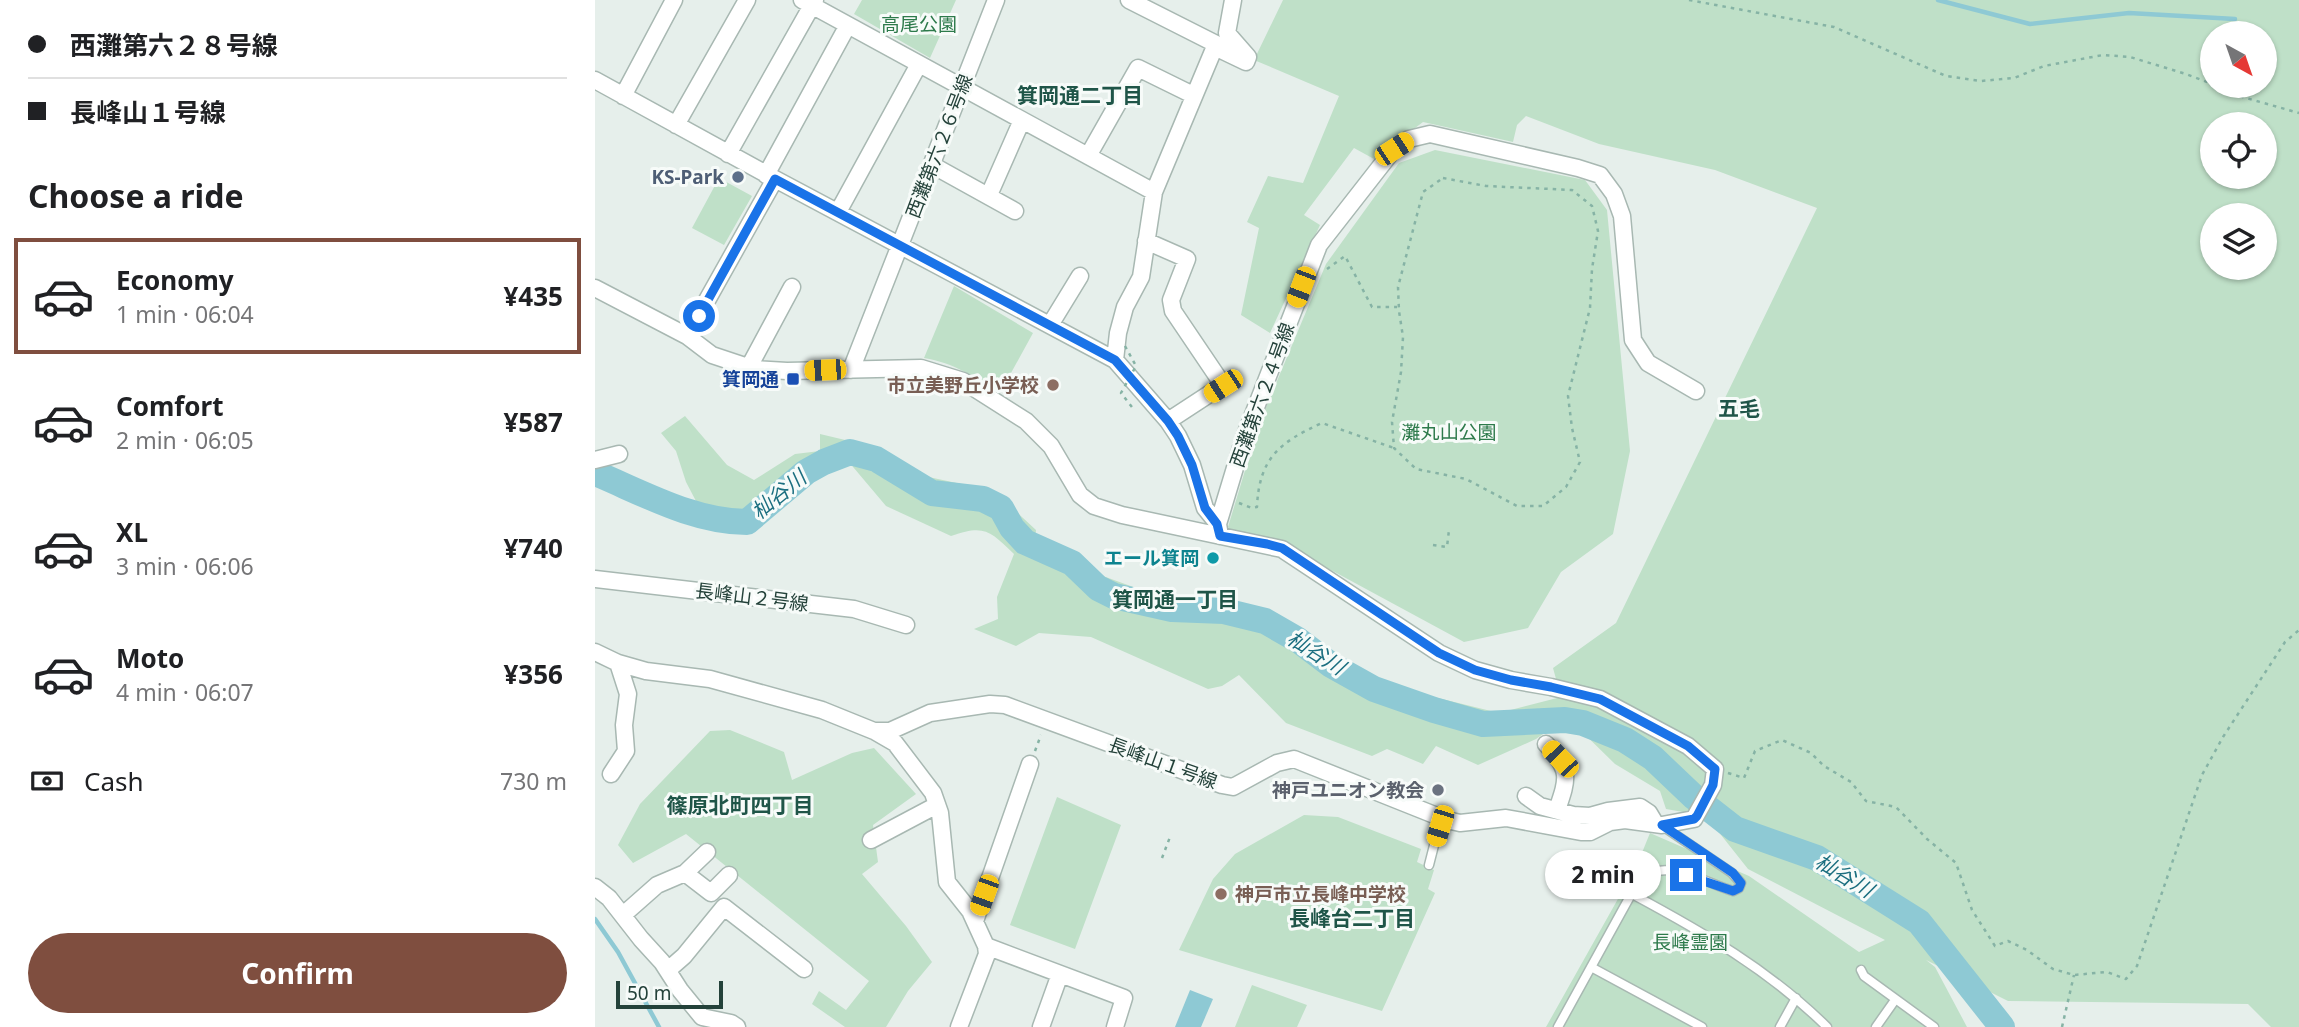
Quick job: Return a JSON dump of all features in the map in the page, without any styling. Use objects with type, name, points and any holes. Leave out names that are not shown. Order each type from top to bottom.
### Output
[{"type":"street","points":[[623,96],[674,0]]},
{"type":"street","points":[[676,125],[747,0]]},
{"type":"street","name":"西灘第六２６号線","points":[[851,370],[996,0]]},
{"type":"street","points":[[1129,0],[1246,62],[1248,57],[1227,33],[1233,0]]},
{"type":"street","points":[[728,154],[809,2],[1154,192]]},
{"type":"street","points":[[687,337],[848,25]]},
{"type":"street","points":[[1115,360],[1125,307],[1141,277],[1154,192],[1216,44]]},
{"type":"street","points":[[838,212],[919,64]]},
{"type":"street","points":[[1088,156],[1139,68],[1193,95]]},
{"type":"street","points":[[595,80],[1115,360],[1168,421],[1192,465],[1205,508],[1219,530]]},
{"type":"street","points":[[989,195],[1023,120]]},
{"type":"street","name":"西灘第六２４号線","points":[[1219,530],[1244,438],[1319,245],[1394,149],[1409,139],[1430,134],[1600,175],[1614,194],[1622,216],[1633,340],[1648,363],[1696,391]]},
{"type":"street","points":[[932,165],[1015,211]]},
{"type":"street","points":[[1146,240],[1187,259],[1171,300],[1173,311],[1223,386],[1168,421]]},
{"type":"street","points":[[1050,325],[1080,276]]},
{"type":"street","points":[[749,367],[792,287]]},
{"type":"street","points":[[595,288],[687,337],[712,355],[749,367],[787,371],[921,368],[963,381],[1026,421],[1051,446],[1080,495],[1094,506],[1122,515],[1219,530],[1282,548],[1439,653],[1475,670],[1600,699],[1688,746],[1714,777]]},
{"type":"street","points":[[595,460],[619,454]]},
{"type":"street","name":"長峰山２号線","points":[[595,579],[854,609],[906,625]]},
{"type":"street","points":[[603,657],[646,671],[710,679],[822,710],[874,731],[895,743],[933,793],[940,813],[947,882],[970,911],[986,946],[986,954],[959,1027]]},
{"type":"street","points":[[603,657],[628,694],[624,725],[627,751],[611,774]]},
{"type":"street","name":"長峰山１号線","points":[[874,731],[890,731],[930,713],[991,704],[1005,705],[1221,785],[1233,787],[1277,763],[1294,759],[1459,823],[1506,818],[1581,832],[1590,832],[1611,822],[1626,820],[1658,824],[1694,819],[1714,777]]},
{"type":"street","points":[[1546,744],[1560,759],[1567,775],[1557,810]]},
{"type":"street","points":[[975,921],[1030,764]]},
{"type":"street","points":[[1527,796],[1540,806],[1573,815],[1590,816],[1640,807],[1658,824]]},
{"type":"street","points":[[871,840],[937,805]]},
{"type":"street","points":[[623,915],[657,885],[685,873],[707,852]]},
{"type":"street","points":[[685,873],[711,893],[729,875]]},
{"type":"street","points":[[595,887],[609,898],[623,915],[702,1017],[731,1023],[737,1027]]},
{"type":"street","points":[[668,970],[684,956],[724,907],[804,969]]},
{"type":"street","points":[[986,946],[1124,999],[1115,1027]]},
{"type":"street","points":[[1041,1027],[1060,974]]},
{"type":"lane","points":[[1429,865],[1441,818]]},
{"type":"lane","points":[[1558,1027],[1640,880],[1647,873],[1657,870],[1672,871],[1733,891],[1739,888],[1741,883],[1733,873],[1658,824]]},
{"type":"lane","points":[[1632,894],[1730,950],[1796,998],[1826,1027]]},
{"type":"lane","points":[[1591,967],[1702,1027]]},
{"type":"lane","points":[[1861,970],[1864,976],[1934,1027]]},
{"type":"lane","points":[[1780,1027],[1796,998]]},
{"type":"lane","points":[[1876,1027],[1895,1000]]},
{"type":"path","points":[[1689,0],[1834,27],[1946,76],[1982,81],[2014,78],[2044,66],[2103,55],[2130,57],[2200,79]]},
{"type":"path","points":[[2246,98],[2299,113]]},
{"type":"path","points":[[1240,504],[1257,507],[1258,485],[1275,451],[1297,435],[1322,423],[1394,448],[1416,469],[1466,479],[1517,506],[1543,506],[1566,487],[1580,462],[1568,396],[1590,308],[1598,231],[1592,206],[1572,190],[1486,186],[1443,178],[1423,192],[1398,287],[1403,337],[1401,372],[1392,422],[1394,448]]},
{"type":"path","points":[[1323,271],[1345,256],[1372,307],[1399,307]]},
{"type":"path","points":[[1125,346],[1136,366],[1121,393],[1135,411]]},
{"type":"path","points":[[1433,545],[1447,547],[1449,530]]},
{"type":"path","points":[[1714,777],[1744,778],[1755,751],[1782,740],[1811,753],[1824,766],[1851,782],[1866,801],[1896,807],[1927,839],[1956,863],[1972,910],[1995,946],[2008,941],[2027,950],[2053,969],[2074,975],[2107,972],[2126,979],[2137,966],[2202,775],[2223,737],[2285,642],[2299,630]]},
{"type":"path","points":[[1030,764],[1047,720]]},
{"type":"path","points":[[1264,771],[1277,792],[1301,781],[1305,786],[1306,796]]},
{"type":"path","points":[[1162,859],[1170,837]]},
{"type":"path","points":[[2062,1027],[2074,975]]},
{"type":"green space","name":"高尾公園","points":[[862,0],[956,0],[930,58],[854,14]]},
{"type":"green space","name":"長峰霊園","points":[[1283,0],[2299,0],[2299,1027],[2271,1027],[2248,1004],[2008,1001],[1926,960],[1935,967],[1967,1027],[1546,1027],[1637,865],[1650,833],[1749,876],[1859,952],[1885,940],[1748,869],[1706,816],[1666,809],[1660,791],[1615,764],[1567,717],[1536,739],[1478,765],[1436,746],[1423,764],[1387,749],[1372,756],[1286,723],[1239,675],[1222,686],[1208,689],[1091,637],[1039,633],[1016,646],[974,629],[998,619],[997,597],[1014,554],[986,532],[962,532],[951,536],[886,506],[848,461],[831,451],[805,464],[793,493],[764,518],[736,521],[697,503],[686,482],[676,451],[661,433],[685,416],[727,465],[754,480],[795,454],[820,451],[820,434],[883,449],[924,476],[994,491],[1036,530],[1034,553],[1055,564],[1059,560],[1158,596],[1231,603],[1258,610],[1367,679],[1499,713],[1561,697],[1553,668],[1616,623],[1817,208],[1715,170],[1599,144],[1526,116],[1517,125],[1513,142],[1423,122],[1374,159],[1354,148],[1304,215],[1320,225],[1270,333],[1241,315],[1259,228],[1247,222],[1268,176],[1303,183],[1339,96],[1254,60]]},
{"type":"green space","name":"灘丸山公園","points":[[1435,150],[1585,180],[1607,210],[1630,451],[1613,534],[1561,572],[1528,628],[1464,642],[1294,550],[1232,532],[1228,527],[1259,424],[1326,264],[1399,163]]},
{"type":"green space","points":[[719,178],[752,196],[724,245],[692,228]]},
{"type":"green space","points":[[954,286],[1033,333],[1000,393],[955,367],[924,358]]},
{"type":"green space","points":[[730,730],[784,752],[792,780],[852,753],[874,748],[916,794],[873,825],[878,862],[862,874],[932,962],[908,991],[886,1027],[845,1027],[812,1004],[819,991],[846,1010],[869,981],[686,834],[633,863],[618,845],[640,804],[710,731]]},
{"type":"green space","points":[[1057,797],[1121,825],[1075,949],[1010,925]]},
{"type":"green space","points":[[1304,815],[1338,817],[1421,849],[1417,862],[1434,870],[1428,889],[1435,893],[1382,1011],[1179,950],[1213,879],[1235,854]]},
{"type":"green space","points":[[1252,985],[1307,1005],[1297,1027],[1235,1027]]},
{"type":"water","points":[[1190,990],[1213,999],[1201,1027],[1175,1027]]},
{"type":"waterway","points":[[1938,0],[2030,24],[2129,13],[2235,19]]},
{"type":"waterway","name":"杣谷川","points":[[595,473],[688,512],[727,521],[747,522],[806,472],[850,452],[876,459],[932,493],[983,499],[1001,508],[1012,528],[1025,542],[1072,563],[1098,588],[1114,596],[1172,609],[1224,611],[1265,621],[1298,640],[1331,665],[1374,689],[1483,724],[1565,720],[1583,723],[1625,740],[1653,758],[1694,797],[1735,829],[1817,858],[1919,922],[2002,1027]]},
{"type":"waterway","points":[[595,919],[618,952],[659,1027]]},
{"type":"place","name":"KS-Park","points":[[738,177]]},
{"type":"place","name":"箕岡通","points":[[793,379]]},
{"type":"place","name":"市立美野丘小学校","points":[[1053,385]]},
{"type":"place","name":"エール箕岡","points":[[1213,558]]},
{"type":"place","name":"神戸ユニオン教会","points":[[1438,790]]},
{"type":"place","name":"神戸市立長峰中学校","points":[[1221,894]]},
{"type":"district","name":"箕岡通二丁目","points":[[1080,96]]},
{"type":"district","name":"五毛","points":[[1739,409]]},
{"type":"district","name":"箕岡通一丁目","points":[[1175,600]]},
{"type":"district","name":"篠原北町四丁目","points":[[740,806]]},
{"type":"district","name":"長峰台二丁目","points":[[1352,919]]},
{"type":"route","points":[[699,316],[775,179],[1115,360],[1178,436],[1192,465],[1205,508],[1217,524],[1220,536],[1282,548],[1439,653],[1475,670],[1600,699],[1688,746],[1715,769],[1713,785],[1697,816],[1694,819],[1662,825],[1733,873],[1741,883],[1739,888],[1733,891],[1686,875]]}]
